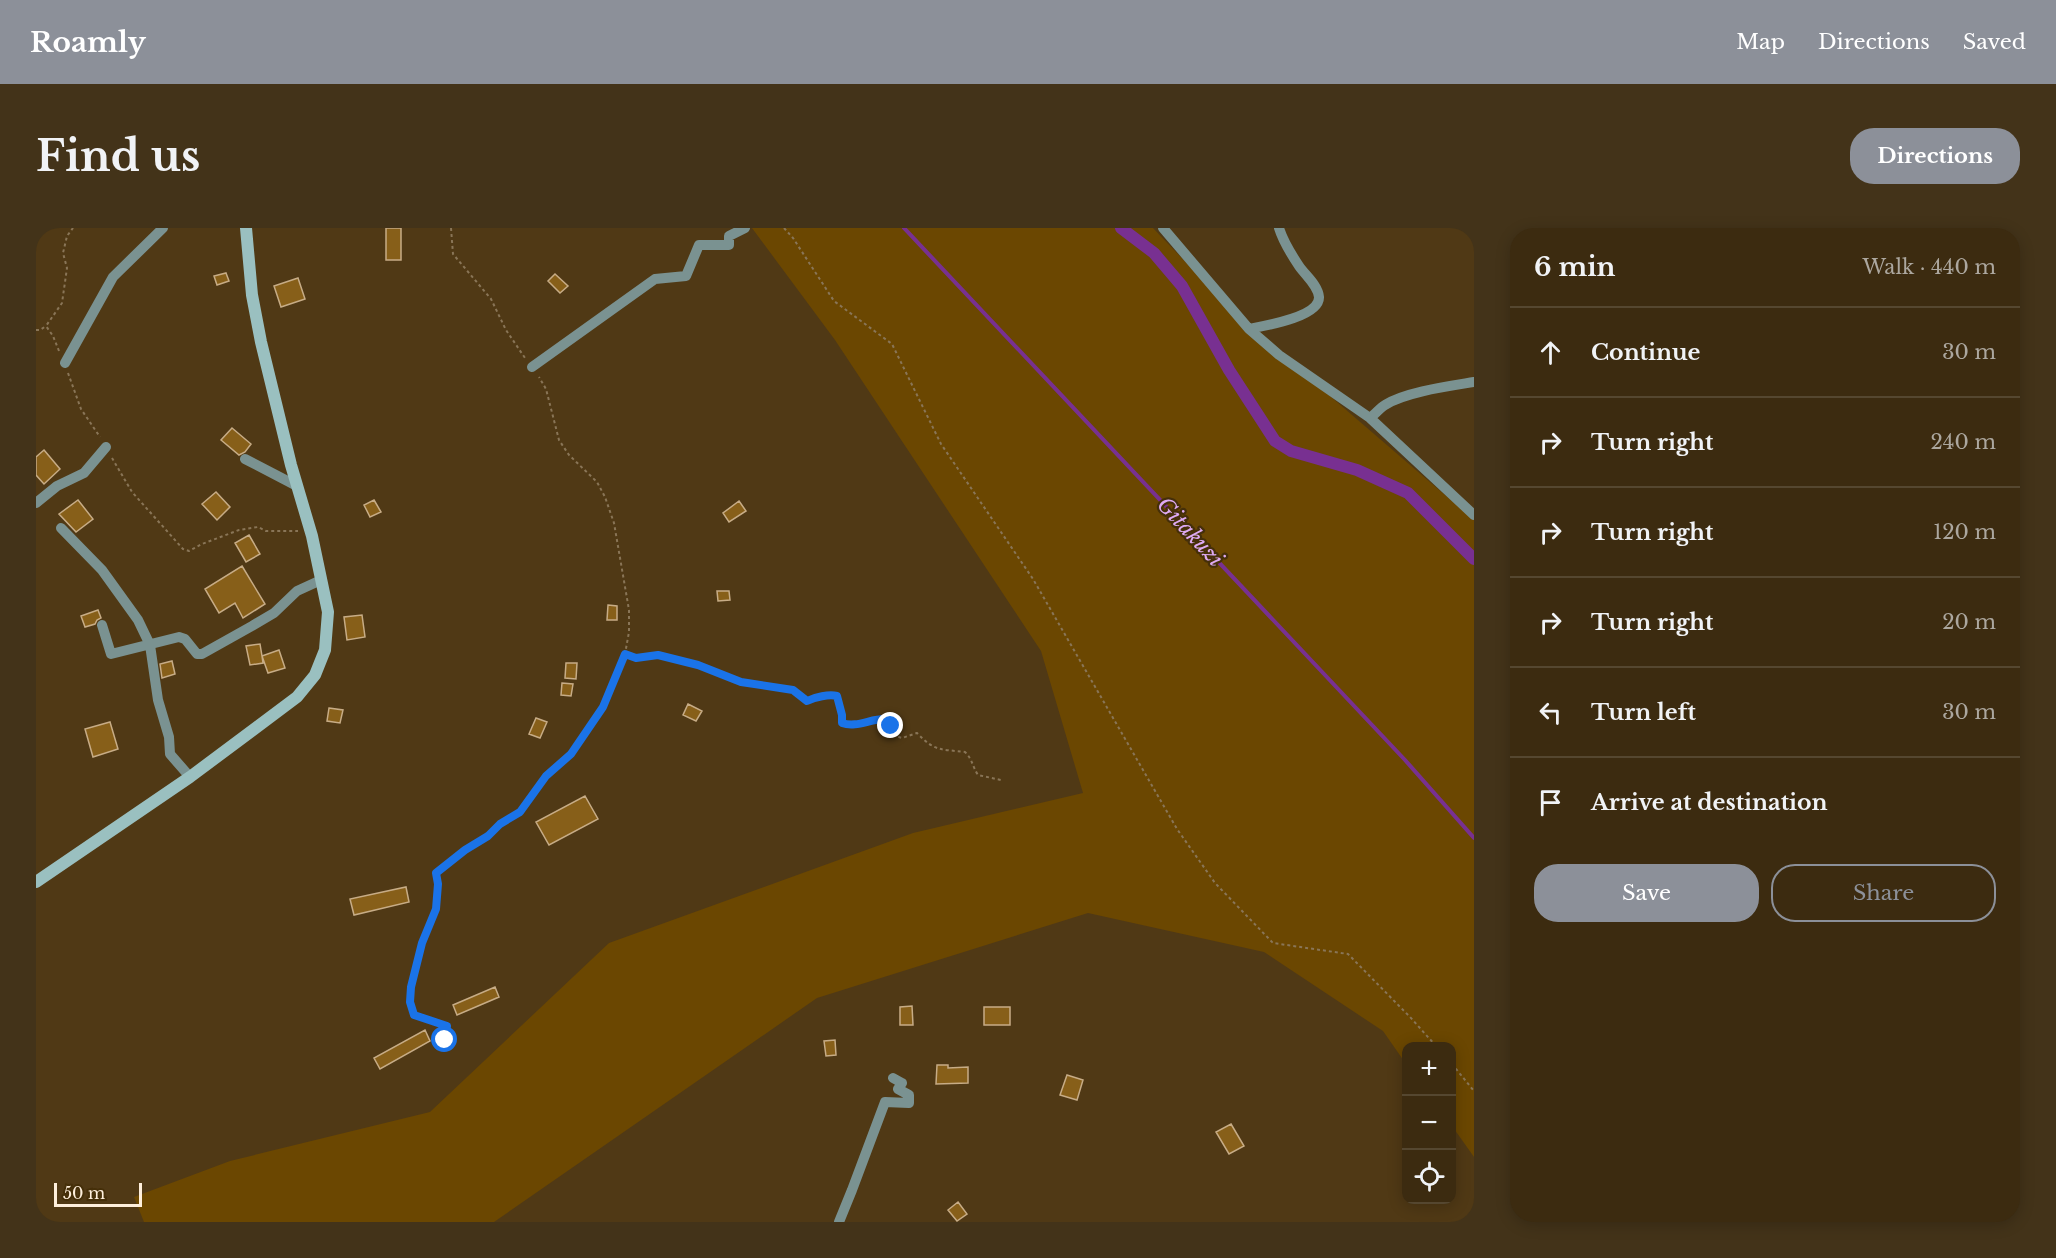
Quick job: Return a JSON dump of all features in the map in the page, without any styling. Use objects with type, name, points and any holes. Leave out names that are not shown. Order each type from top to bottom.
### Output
[{"type":"main road","points":[[36,882],[190,777],[297,697],[315,675],[325,650],[328,612],[261,342],[252,295],[246,228]]},
{"type":"street","points":[[65,363],[113,277],[163,228]]},
{"type":"street","points":[[532,367],[656,279],[686,276],[699,245],[729,245],[729,236],[745,228]]},
{"type":"street","points":[[1163,228],[1249,329],[1279,355],[1370,418],[1474,515]]},
{"type":"street","points":[[1249,329],[1294,318],[1309,312],[1317,304],[1319,297],[1315,286],[1299,265],[1279,228]]},
{"type":"street","points":[[1370,418],[1385,404],[1438,388],[1474,382]]},
{"type":"street","points":[[38,498],[84,473],[106,447]]},
{"type":"street","points":[[245,459],[297,486]]},
{"type":"street","points":[[61,528],[102,570],[133,610],[150,645],[158,700],[169,737],[170,754],[190,777]]},
{"type":"street","points":[[102,625],[111,654],[182,637],[197,654],[202,654],[274,613],[297,591],[321,580]]},
{"type":"street","points":[[838,1222],[885,1102],[909,1103],[909,1095],[898,1089],[902,1083],[893,1078]]},
{"type":"path","points":[[36,330],[46,326],[62,303],[67,268],[63,253],[67,236],[73,228]]},
{"type":"path","points":[[445,1040],[447,1026],[414,1015],[410,1002],[417,957],[436,909],[438,884],[436,873],[465,850],[488,836],[500,824],[520,812],[546,776],[571,754],[603,707],[625,654],[629,632],[629,610],[614,523],[605,496],[597,482],[569,455],[559,440],[546,389],[506,330],[491,299],[453,254],[451,228]]},
{"type":"path","points":[[784,228],[834,301],[892,344],[941,444],[1033,579],[1177,829],[1215,883],[1273,943],[1348,954],[1432,1042]]},
{"type":"path","points":[[46,326],[65,363],[81,409],[132,492],[183,549],[189,551],[239,530],[258,527],[266,531],[282,532],[309,528]]},
{"type":"path","points":[[625,654],[636,658],[658,655],[698,665],[741,682],[793,690],[807,701],[812,698],[837,696],[842,723],[848,725],[884,719],[891,726],[893,735],[902,738],[917,733],[929,746],[965,752],[973,760],[974,769],[978,775],[1001,780]]},
{"type":"path","points":[[1456,1069],[1474,1091]]},
{"type":"shaded area","points":[[752,228],[1153,228],[1199,276],[1330,396],[1474,520],[1474,1157],[1456,1132],[1456,1042],[1402,1042],[1402,1058],[1383,1031],[1264,952],[1088,913],[817,998],[494,1222],[144,1222],[134,1197],[230,1161],[430,1112],[609,943],[913,833],[1083,793],[1041,651],[835,340]]},
{"type":"building","points":[[386,228],[401,228],[401,260],[386,260]]},
{"type":"building","points":[[226,273],[229,281],[217,285],[214,276]]},
{"type":"building","points":[[555,274],[568,286],[560,293],[548,281]]},
{"type":"building","points":[[298,278],[305,299],[281,307],[274,286]]},
{"type":"building","points":[[232,428],[251,444],[245,452],[239,455],[221,440]]},
{"type":"building","points":[[44,450],[60,469],[44,484],[36,475],[36,457]]},
{"type":"building","points":[[216,492],[230,507],[217,520],[202,504]]},
{"type":"building","points":[[78,500],[93,519],[76,532],[59,514]]},
{"type":"building","points":[[374,500],[381,512],[370,517],[364,505]]},
{"type":"building","points":[[739,501],[746,511],[729,522],[723,513]]},
{"type":"building","points":[[249,535],[260,554],[246,562],[235,543]]},
{"type":"building","points":[[242,566],[265,604],[243,618],[235,603],[219,613],[205,589]]},
{"type":"building","points":[[717,591],[729,591],[730,600],[718,601]]},
{"type":"building","points":[[608,605],[617,606],[617,620],[607,620]]},
{"type":"building","points":[[98,610],[101,618],[95,624],[85,627],[81,616]]},
{"type":"building","points":[[362,615],[365,637],[347,640],[344,617]]},
{"type":"building","points":[[260,644],[263,663],[250,665],[246,646]]},
{"type":"building","points":[[279,650],[285,668],[268,673],[262,656]]},
{"type":"building","points":[[172,661],[175,674],[162,678],[160,664]]},
{"type":"building","points":[[566,663],[577,663],[576,679],[565,678]]},
{"type":"building","points":[[562,683],[573,684],[571,696],[561,695]]},
{"type":"building","points":[[688,704],[702,711],[696,721],[683,715]]},
{"type":"building","points":[[329,708],[343,710],[340,723],[327,721]]},
{"type":"building","points":[[536,718],[547,722],[540,738],[529,734]]},
{"type":"building","points":[[110,722],[118,749],[93,757],[85,729]]},
{"type":"building","points":[[585,796],[598,819],[549,845],[536,822]]},
{"type":"building","points":[[406,887],[409,902],[354,915],[350,899]]},
{"type":"building","points":[[495,987],[499,997],[457,1015],[453,1005]]},
{"type":"building","points":[[912,1006],[913,1025],[900,1025],[900,1007]]},
{"type":"building","points":[[984,1007],[1010,1007],[1010,1025],[984,1025]]},
{"type":"building","points":[[425,1030],[430,1041],[380,1069],[374,1058]]},
{"type":"building","points":[[835,1040],[836,1055],[826,1056],[824,1041]]},
{"type":"building","points":[[937,1065],[948,1065],[948,1068],[968,1067],[968,1083],[936,1084]]},
{"type":"building","points":[[1067,1075],[1083,1080],[1077,1100],[1060,1095]]},
{"type":"building","points":[[1231,1124],[1244,1146],[1229,1154],[1216,1132]]},
{"type":"building","points":[[958,1202],[967,1214],[957,1221],[948,1210]]},
{"type":"waterway","name":"Gitakuzi","points":[[904,228],[1405,760],[1474,838]]},
{"type":"waterway","points":[[1121,228],[1154,253],[1182,286],[1229,370],[1275,441],[1291,451],[1357,470],[1408,493],[1474,559]]},
{"type":"route","points":[[445,1040],[447,1026],[414,1015],[410,1002],[417,957],[436,909],[438,884],[436,873],[465,850],[488,836],[500,824],[520,812],[546,776],[571,754],[596,721],[625,654],[636,658],[658,655],[698,665],[741,682],[793,690],[807,701],[812,698],[837,696],[842,723],[848,725],[884,719],[891,726]]}]
